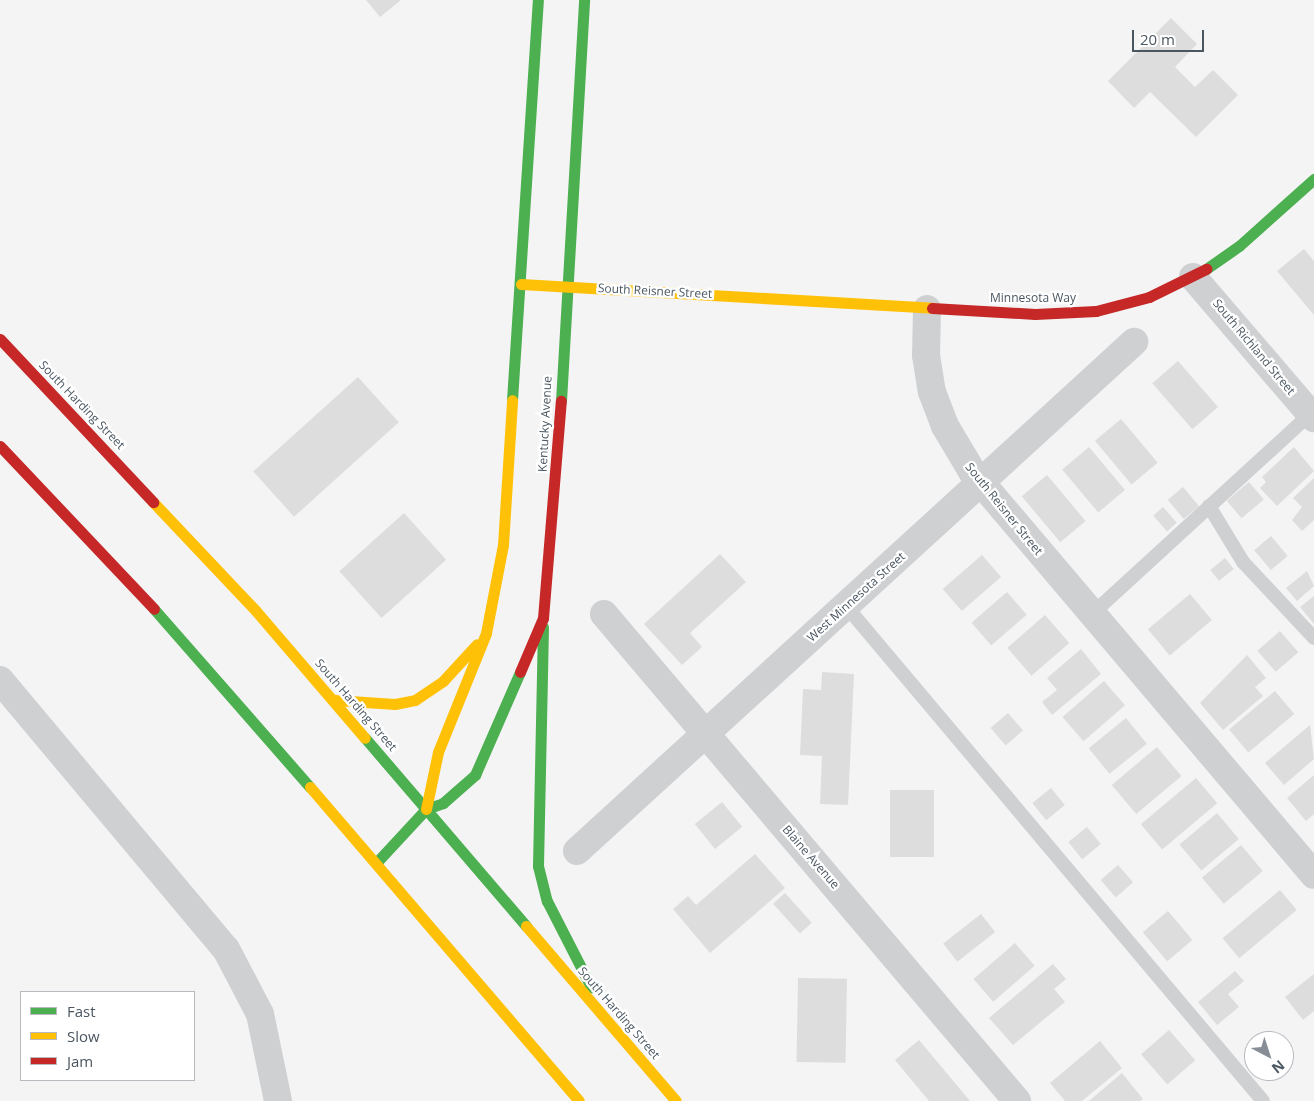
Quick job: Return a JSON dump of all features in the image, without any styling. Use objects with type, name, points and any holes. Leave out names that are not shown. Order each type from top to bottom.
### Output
[{"type":"main road","points":[[426,809],[438,752],[486,633],[507,510],[538,0]]},
{"type":"main road","name":"Kentucky Avenue","points":[[376,863],[426,809],[443,803],[475,775],[543,618],[567,286],[584,0]]},
{"type":"main road","points":[[1193,276],[1239,246],[1314,179]]},
{"type":"main road","name":"Minnesota Way","points":[[927,309],[1046,314],[1096,311],[1149,297],[1193,276]]},
{"type":"main road","name":"South Reisner Street","points":[[520,284],[927,309]]},
{"type":"main road","name":"South Harding Street","points":[[0,339],[334,700],[676,1101]]},
{"type":"main road","points":[[0,446],[202,661],[579,1101]]},
{"type":"main road","points":[[543,618],[538,866],[547,901],[611,1026]]},
{"type":"main road","points":[[334,700],[396,704],[415,700],[443,681],[486,633]]},
{"type":"street","name":"South Richland Street","points":[[1193,276],[1312,416]]},
{"type":"street","name":"South Reisner Street","points":[[927,309],[926,354],[936,405],[980,482],[1314,875]]},
{"type":"street","name":"West Minnesota Street","points":[[577,851],[1134,342]]},
{"type":"street","name":"Blaine Avenue","points":[[604,614],[1017,1101]]},
{"type":"street","points":[[0,680],[226,949],[260,1014],[278,1101]]},
{"type":"lane","points":[[1092,614],[1209,506],[1312,416]]},
{"type":"lane","points":[[1209,506],[1243,562],[1314,638]]},
{"type":"lane","points":[[846,606],[1263,1101]]},
{"type":"building","points":[[366,0],[401,0],[380,17]]},
{"type":"building","points":[[1171,18],[1197,44],[1175,67],[1195,87],[1213,70],[1238,95],[1196,137],[1150,92],[1134,108],[1108,81]]},
{"type":"building","points":[[1304,249],[1314,261],[1314,315],[1277,271]]},
{"type":"building","points":[[1178,361],[1218,407],[1192,429],[1152,383]]},
{"type":"building","points":[[358,377],[399,422],[294,517],[253,471]]},
{"type":"building","points":[[1121,419],[1158,463],[1132,485],[1095,441]]},
{"type":"building","points":[[1089,447],[1125,490],[1098,512],[1062,469]]},
{"type":"building","points":[[1294,447],[1314,471],[1277,506],[1260,488],[1266,482],[1262,477]]},
{"type":"building","points":[[1047,475],[1086,521],[1060,542],[1022,496]]},
{"type":"building","points":[[1314,478],[1314,520],[1302,531],[1292,520],[1302,507],[1293,498]]},
{"type":"building","points":[[1249,482],[1264,500],[1242,518],[1227,501]]},
{"type":"building","points":[[1183,487],[1199,506],[1184,519],[1168,500]]},
{"type":"building","points":[[1163,507],[1177,523],[1167,531],[1153,516]]},
{"type":"building","points":[[404,513],[446,560],[382,618],[339,571]]},
{"type":"building","points":[[1271,536],[1288,556],[1271,570],[1254,550]]},
{"type":"building","points":[[720,554],[746,582],[690,633],[702,647],[682,665],[644,624]]},
{"type":"building","points":[[982,555],[1001,577],[962,611],[943,589]]},
{"type":"building","points":[[1225,558],[1234,569],[1219,581],[1210,570]]},
{"type":"building","points":[[1307,571],[1314,586],[1297,601],[1286,588]]},
{"type":"building","points":[[1007,592],[1027,615],[991,645],[972,623]]},
{"type":"building","points":[[1190,594],[1212,620],[1170,655],[1148,629]]},
{"type":"building","points":[[1314,596],[1314,624],[1300,607]]},
{"type":"building","points":[[1045,615],[1069,643],[1032,676],[1007,648]]},
{"type":"building","points":[[1280,631],[1298,652],[1276,672],[1257,651]]},
{"type":"building","points":[[1081,649],[1101,674],[1052,715],[1042,702],[1057,690],[1047,678]]},
{"type":"building","points":[[1247,655],[1266,678],[1255,687],[1263,696],[1223,730],[1200,703]]},
{"type":"building","points":[[822,672],[854,674],[848,805],[820,804],[822,756],[800,755],[803,689],[821,690]]},
{"type":"building","points":[[1104,681],[1125,705],[1083,741],[1062,717]]},
{"type":"building","points":[[1275,691],[1294,714],[1248,753],[1229,730]]},
{"type":"building","points":[[1008,713],[1023,730],[1006,745],[991,728]]},
{"type":"building","points":[[1126,718],[1147,744],[1109,774],[1089,748]]},
{"type":"building","points":[[1310,725],[1314,759],[1284,785],[1265,763]]},
{"type":"building","points":[[1157,747],[1181,776],[1136,814],[1112,785]]},
{"type":"building","points":[[1314,775],[1314,814],[1306,821],[1287,798]]},
{"type":"building","points":[[1196,778],[1217,803],[1162,850],[1141,824]]},
{"type":"building","points":[[1051,788],[1065,805],[1046,820],[1032,803]]},
{"type":"building","points":[[890,790],[934,790],[934,857],[890,857]]},
{"type":"building","points":[[722,802],[742,827],[715,849],[695,824]]},
{"type":"building","points":[[1217,813],[1239,839],[1201,871],[1179,844]]},
{"type":"building","points":[[1087,827],[1101,844],[1082,859],[1068,842]]},
{"type":"building","points":[[1241,845],[1263,871],[1224,904],[1202,878]]},
{"type":"building","points":[[755,854],[785,888],[710,953],[673,909],[688,896],[696,905]]},
{"type":"building","points":[[1118,865],[1133,882],[1116,897],[1101,880]]},
{"type":"building","points":[[1280,890],[1297,910],[1239,958],[1223,938]]},
{"type":"building","points":[[785,893],[812,923],[800,933],[773,904]]},
{"type":"building","points":[[1168,911],[1192,940],[1167,961],[1143,932]]},
{"type":"building","points":[[981,914],[995,932],[957,962],[943,944]]},
{"type":"building","points":[[1015,943],[1035,966],[993,1002],[973,979]]},
{"type":"building","points":[[1053,964],[1066,979],[1054,989],[1065,1002],[1013,1045],[989,1018]]},
{"type":"building","points":[[1235,971],[1244,981],[1228,994],[1239,1007],[1217,1025],[1198,1002]]},
{"type":"building","points":[[1314,974],[1314,1011],[1303,1020],[1285,997]]},
{"type":"building","points":[[798,978],[847,979],[846,1063],[797,1062]]},
{"type":"building","points":[[1169,1030],[1195,1060],[1167,1084],[1141,1054]]},
{"type":"building","points":[[919,1040],[970,1101],[929,1101],[895,1060]]},
{"type":"building","points":[[1100,1041],[1122,1068],[1082,1101],[1065,1101],[1050,1083]]},
{"type":"building","points":[[1122,1073],[1143,1099],[1140,1101],[1089,1101]]},
{"type":"traffic: fast","points":[[512,400],[538,0]]},
{"type":"traffic: fast","points":[[561,401],[584,0]]},
{"type":"traffic: fast","points":[[1206,269],[1239,246],[1314,179]]},
{"type":"traffic: fast","points":[[154,609],[310,787]]},
{"type":"traffic: fast","points":[[543,627],[538,866],[547,901],[591,987]]},
{"type":"traffic: fast","points":[[376,863],[426,809],[443,803],[475,775],[520,672]]},
{"type":"traffic: fast","points":[[365,738],[526,926]]},
{"type":"traffic: slow","points":[[521,284],[932,308]]},
{"type":"traffic: slow","points":[[426,809],[438,752],[486,633],[503,545],[512,400]]},
{"type":"traffic: slow","points":[[153,502],[256,611],[365,738]]},
{"type":"traffic: slow","points":[[335,700],[395,704],[415,700],[443,681],[477,644]]},
{"type":"traffic: slow","points":[[310,787],[579,1101]]},
{"type":"traffic: slow","points":[[526,926],[676,1101]]},
{"type":"traffic: jam","points":[[932,308],[1035,314],[1096,311],[1149,297],[1206,269]]},
{"type":"traffic: jam","points":[[0,339],[153,502]]},
{"type":"traffic: jam","points":[[520,672],[543,618],[561,401]]},
{"type":"traffic: jam","points":[[0,446],[154,609]]}]
